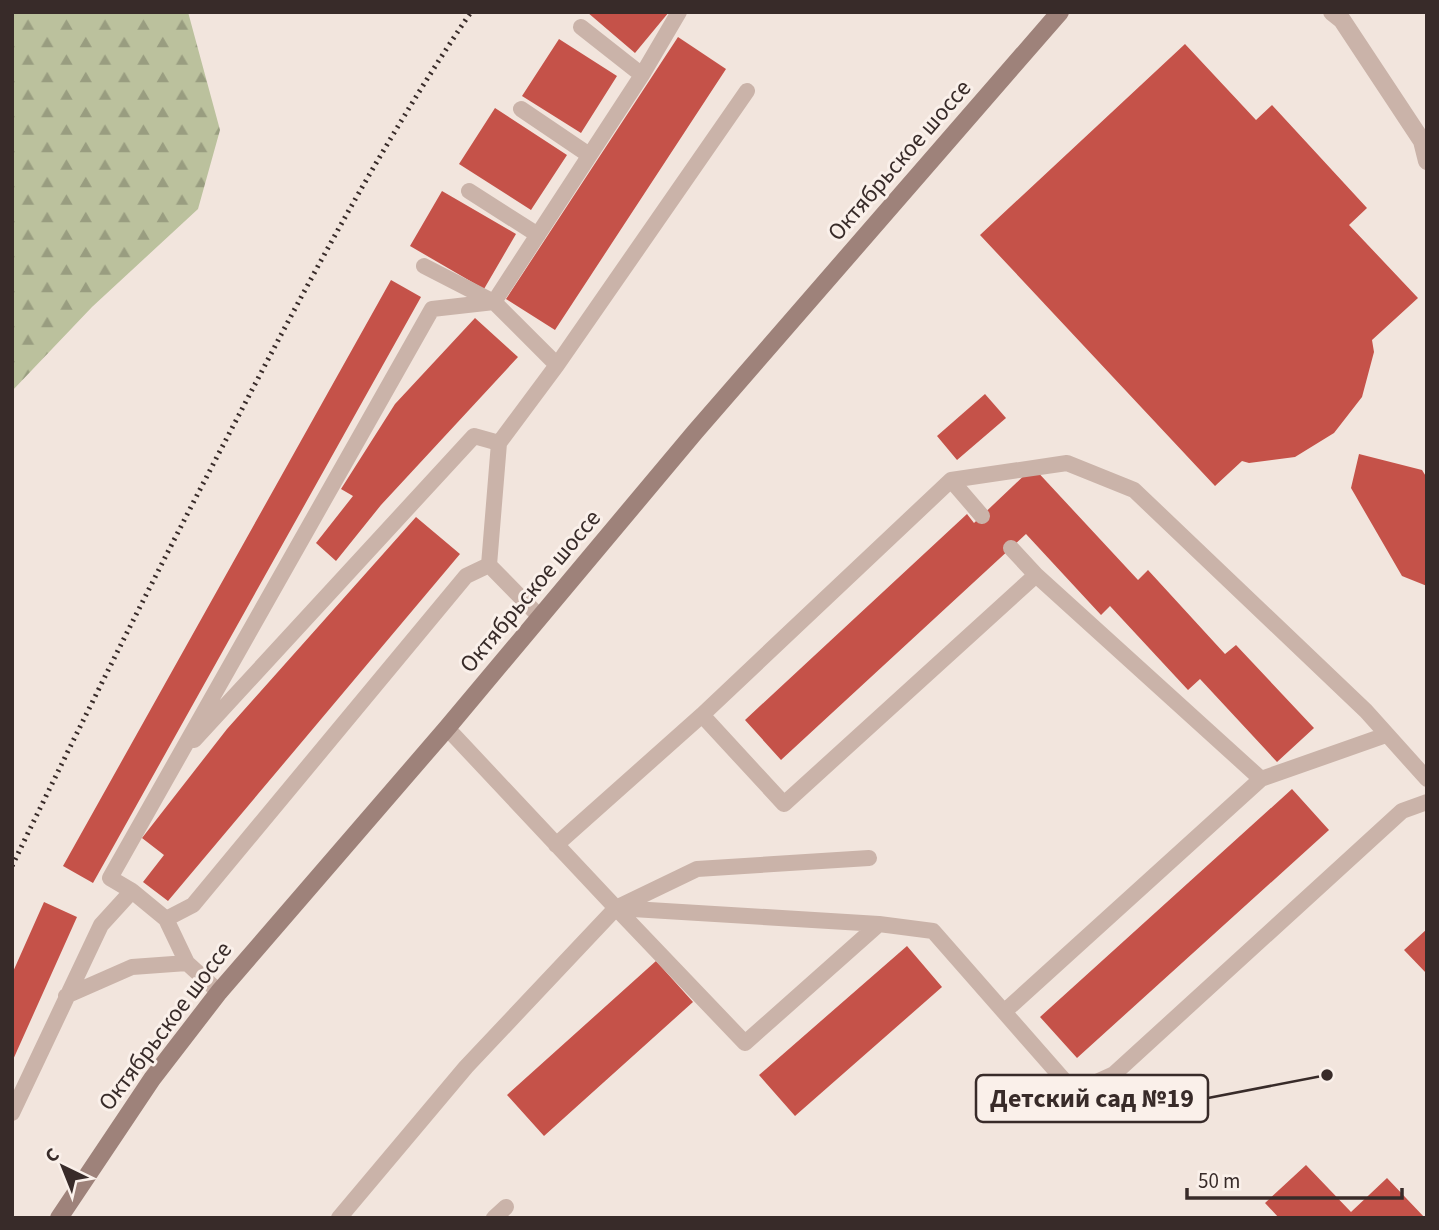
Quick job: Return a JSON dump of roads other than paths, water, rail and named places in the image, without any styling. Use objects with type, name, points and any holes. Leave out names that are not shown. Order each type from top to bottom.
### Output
[{"type":"main road","name":"Октябрьское шоссе","points":[[59,1218],[152,1079],[219,992],[447,728],[695,432],[1060,12]]},
{"type":"street","points":[[1340,15],[1422,141],[1427,161]]},
{"type":"lane","points":[[494,302],[642,75],[679,12]]},
{"type":"lane","points":[[581,27],[642,75]]},
{"type":"lane","points":[[540,617],[489,565],[499,443],[557,365],[747,91]]},
{"type":"lane","points":[[521,109],[589,155]]},
{"type":"lane","points":[[470,191],[538,235]]},
{"type":"lane","points":[[424,266],[494,302],[557,365]]},
{"type":"lane","points":[[219,992],[187,963],[166,919],[132,891],[110,878],[432,309],[494,302]]},
{"type":"lane","points":[[176,760],[474,436],[499,443]]},
{"type":"lane","points":[[556,845],[702,715],[951,481],[1067,463],[1134,490],[1366,711],[1427,779]]},
{"type":"lane","points":[[951,481],[982,516]]},
{"type":"lane","points":[[1011,548],[1036,575],[1261,779]]},
{"type":"lane","points":[[166,919],[193,905],[466,576],[489,565]]},
{"type":"lane","points":[[702,715],[784,804],[1036,575]]},
{"type":"lane","points":[[447,728],[745,1043],[879,924]]},
{"type":"lane","points":[[1004,1012],[1261,779],[1386,735]]},
{"type":"lane","points":[[616,908],[879,924],[933,931],[1070,1087],[1082,1089],[1114,1074],[1402,811],[1427,802]]},
{"type":"lane","points":[[339,1218],[466,1067],[616,908],[697,869],[869,858]]},
{"type":"lane","points":[[12,1113],[100,925],[132,891]]},
{"type":"lane","points":[[66,996],[132,967],[187,963]]},
{"type":"railway","points":[[12,866],[153,581],[295,309],[408,109],[471,12]]},
{"type":"place","name":"Детский сад №19","points":[[1327,1075]]}]
